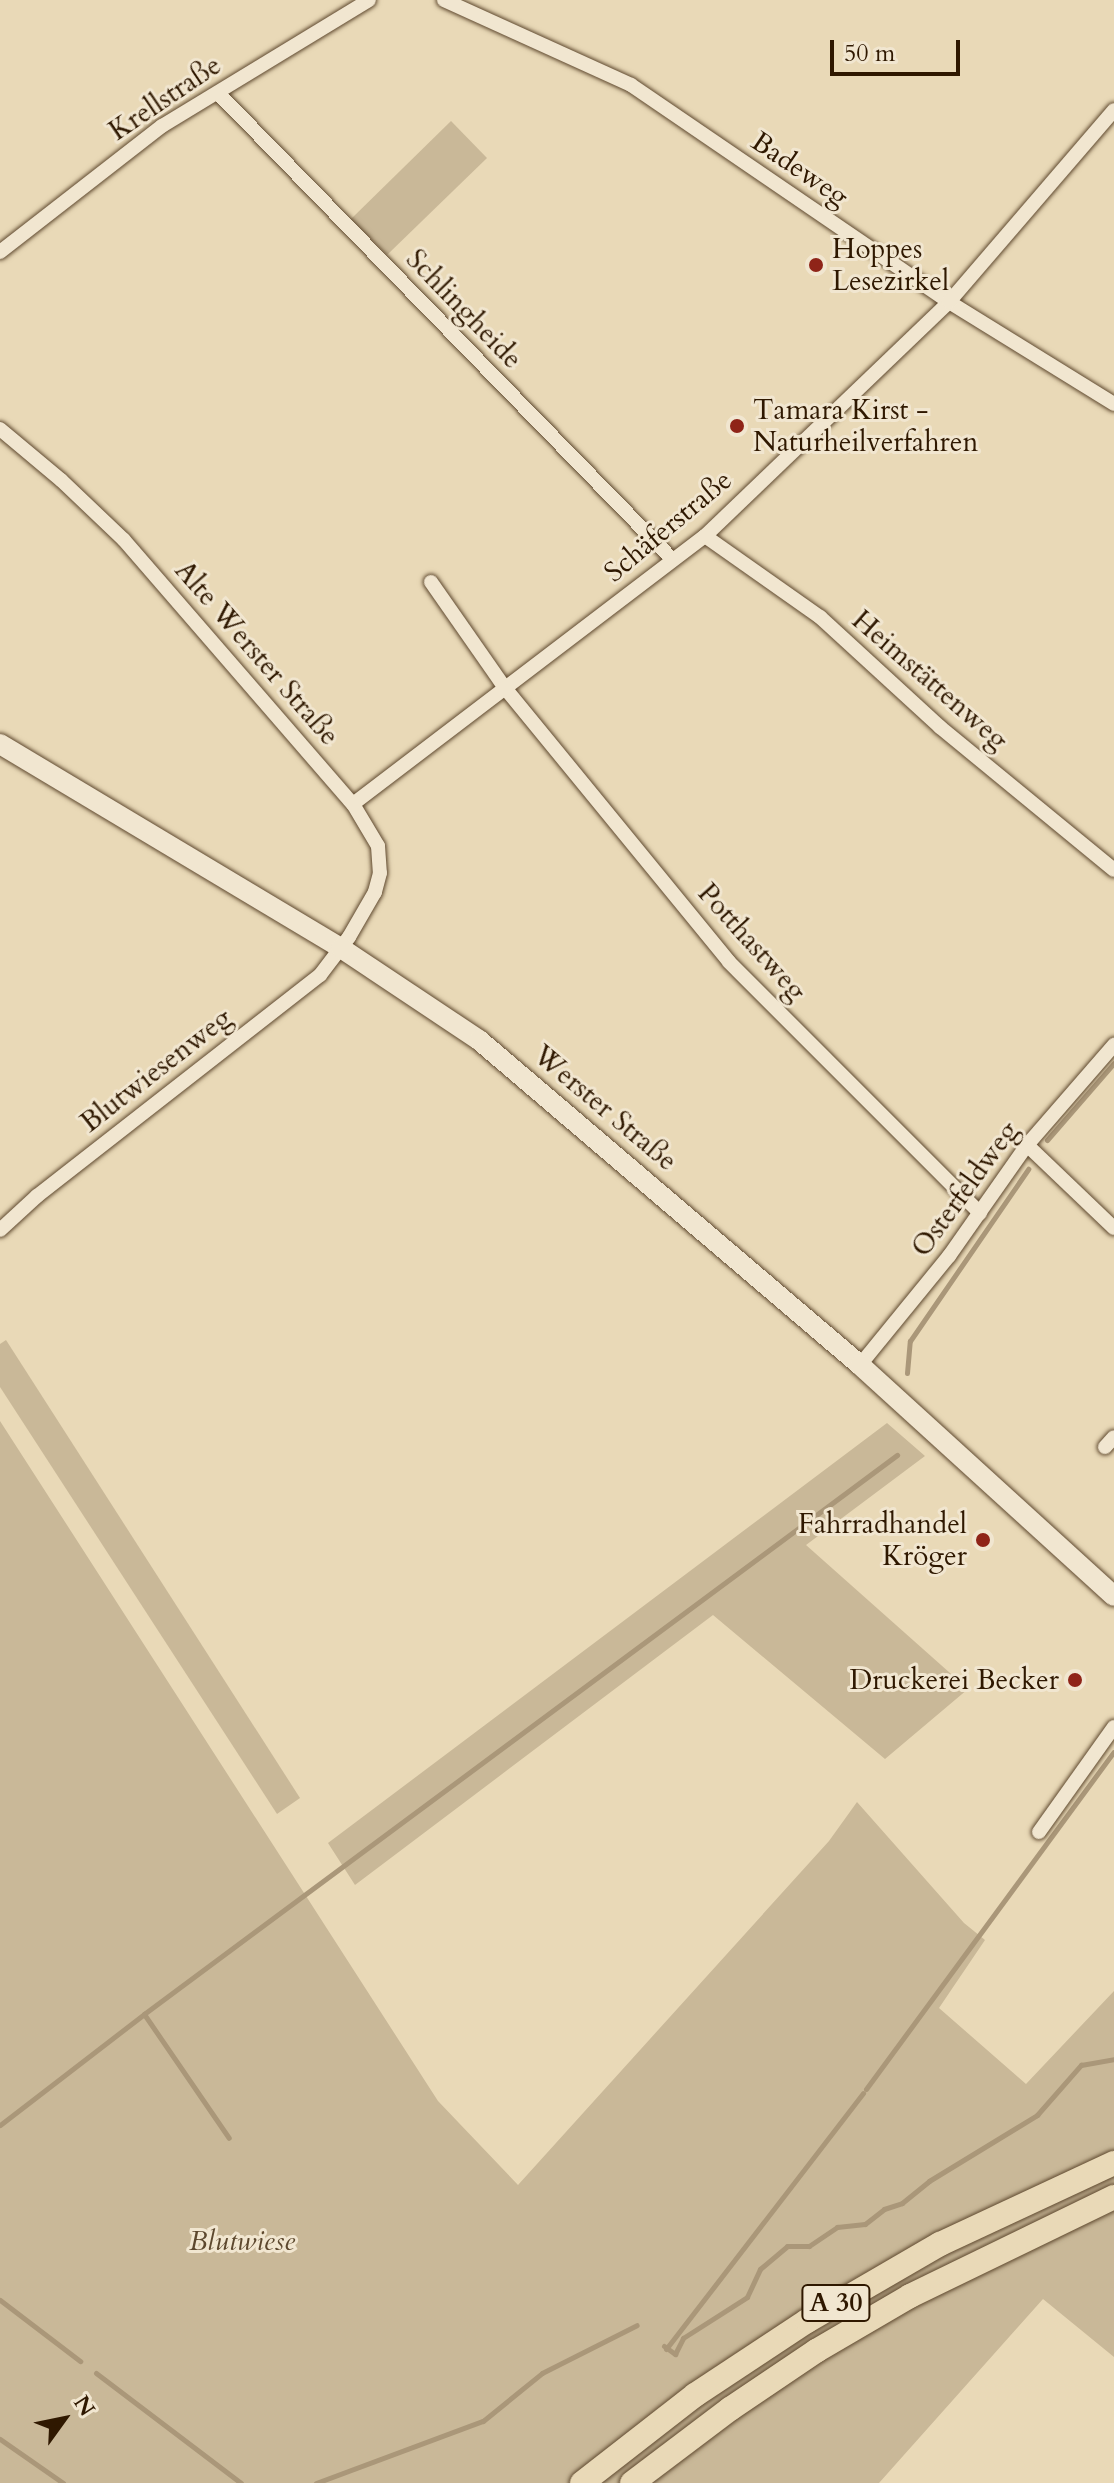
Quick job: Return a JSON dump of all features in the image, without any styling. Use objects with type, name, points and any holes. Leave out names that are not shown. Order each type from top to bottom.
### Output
[{"type":"highway","name":"A 30","points":[[582,2483],[695,2395],[807,2321],[940,2244],[1114,2163]]},
{"type":"highway","name":"A 30","points":[[632,2483],[730,2409],[830,2343],[984,2258],[1114,2197]]},
{"type":"main road","name":"Werster Straße","points":[[0,744],[341,948],[479,1040],[534,1083],[860,1365],[1114,1596]]},
{"type":"street","name":"Krellstraße","points":[[0,252],[162,126],[369,0]]},
{"type":"street","name":"Badeweg","points":[[444,0],[631,85],[949,302],[1114,404]]},
{"type":"street","name":"Schlingheide","points":[[218,93],[673,560]]},
{"type":"street","name":"Schäferstraße","points":[[353,804],[705,536],[949,302],[1114,110]]},
{"type":"street","name":"Alte Werster Straße","points":[[0,429],[124,540],[353,804],[378,846],[380,873],[375,892],[341,948]]},
{"type":"street","name":"Heimstättenweg","points":[[705,536],[820,617],[940,727],[1114,870]]},
{"type":"street","points":[[431,582],[505,688]]},
{"type":"street","name":"Potthastweg","points":[[505,688],[729,962],[980,1213]]},
{"type":"street","name":"Blutwiesenweg","points":[[0,1230],[37,1196],[320,975],[341,948]]},
{"type":"street","name":"Osterfeldweg","points":[[860,1365],[980,1213],[1027,1145],[1114,1045]]},
{"type":"street","points":[[1027,1145],[1114,1228]]},
{"type":"street","points":[[1039,1832],[1114,1727]]},
{"type":"green space","points":[[451,121],[487,158],[387,255],[351,219]]},
{"type":"green space","points":[[6,1340],[300,1798],[277,1814],[0,1387],[0,1344]]},
{"type":"green space","name":"Blutwiese","points":[[0,1421],[438,2101],[518,2185],[829,1841],[857,1802],[964,1923],[985,1940],[939,2008],[1026,2084],[1114,1991],[1114,2357],[1043,2299],[879,2483],[0,2483]]},
{"type":"green space","points":[[887,1423],[925,1456],[806,1545],[968,1689],[885,1759],[713,1615],[355,1885],[328,1843]]},
{"type":"waterway","points":[[1047,1140],[1114,1063]]},
{"type":"waterway","points":[[907,1373],[910,1341],[1028,1169]]},
{"type":"waterway","points":[[0,2125],[144,2014],[897,1455]]},
{"type":"waterway","points":[[866,2089],[1114,1752]]},
{"type":"waterway","points":[[144,2014],[229,2138]]},
{"type":"waterway","points":[[664,2346],[675,2354],[683,2338],[747,2297],[760,2269],[787,2246],[809,2246],[837,2227],[865,2224],[884,2209],[902,2203],[929,2181],[1037,2115],[1081,2065],[1114,2059]]},
{"type":"waterway","points":[[666,2349],[863,2093]]},
{"type":"waterway","points":[[0,2300],[80,2361]]},
{"type":"waterway","points":[[316,2483],[483,2421],[542,2373],[637,2325]]},
{"type":"waterway","points":[[96,2373],[241,2483]]},
{"type":"waterway","points":[[0,2439],[63,2483]]},
{"type":"place","name":"Hoppes Lesezirkel","points":[[816,265]]},
{"type":"place","name":"Tamara Kirst - Naturheilverfahren","points":[[737,426]]},
{"type":"place","name":"Fahrradhandel Kröger","points":[[983,1540]]},
{"type":"place","name":"Druckerei Becker","points":[[1075,1680]]}]
